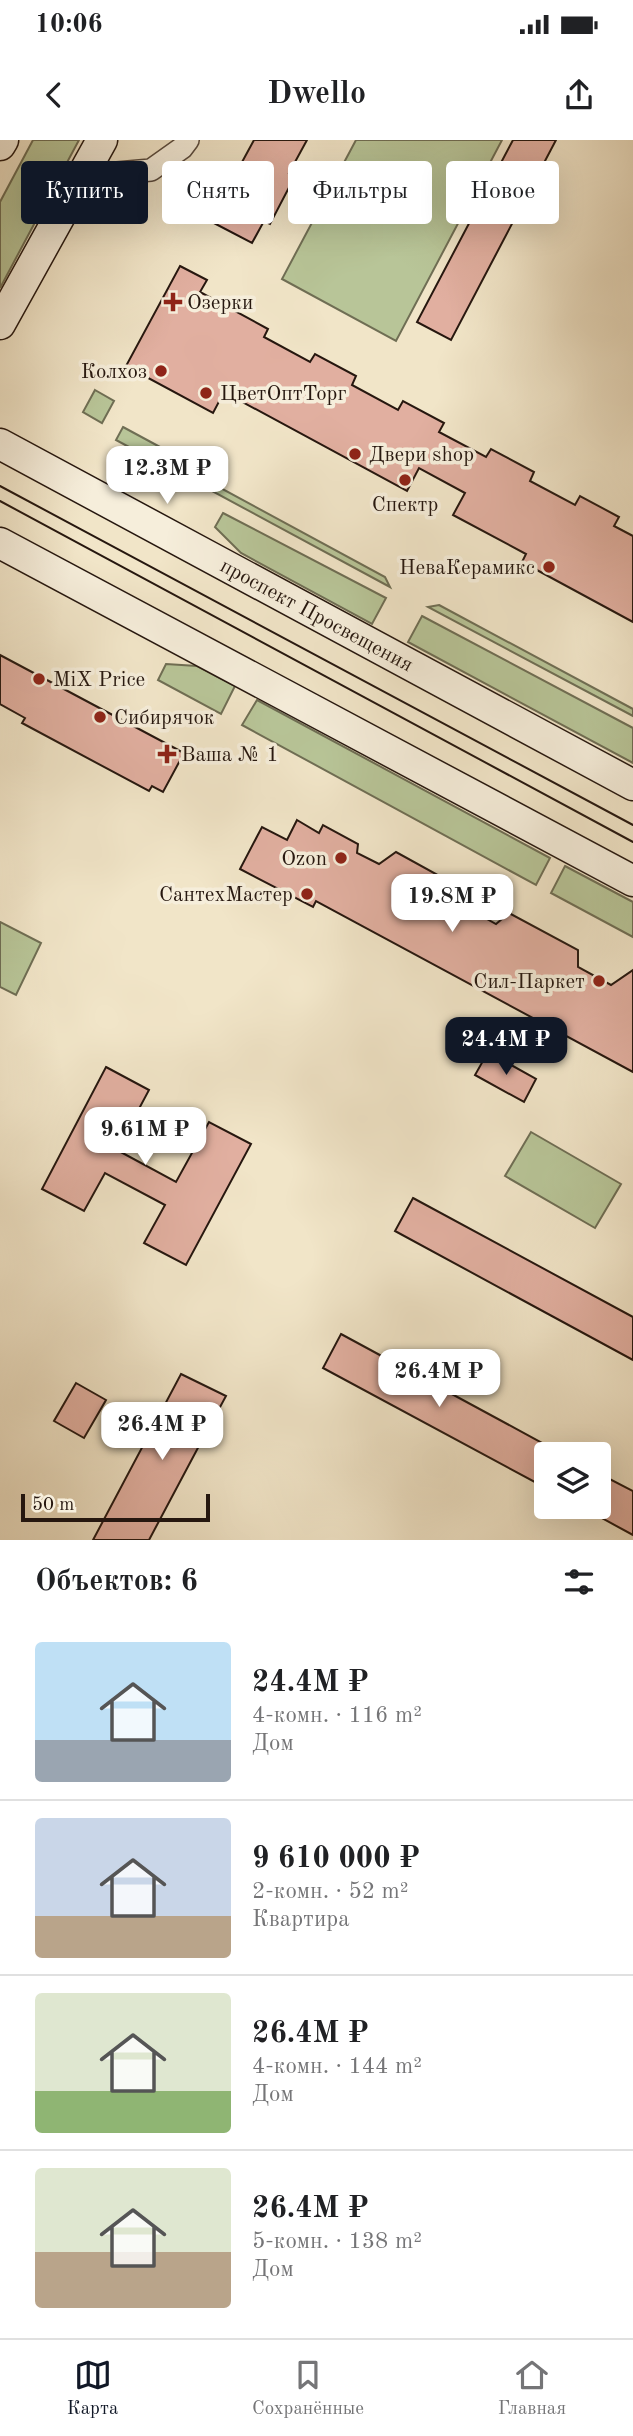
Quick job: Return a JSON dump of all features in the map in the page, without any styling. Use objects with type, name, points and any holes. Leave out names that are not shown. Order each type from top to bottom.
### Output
[{"type":"main road","points":[[0,145],[3,140]]},
{"type":"main road","points":[[91,161],[102,140]]},
{"type":"main road","points":[[0,324],[56,224]]},
{"type":"main road","name":"проспект Просвещения","points":[[0,444],[633,785]]},
{"type":"main road","points":[[0,543],[633,881]]},
{"type":"street","points":[[148,170],[182,148],[188,140]]},
{"type":"green space","points":[[33,140],[79,140],[68,161],[22,161]]},
{"type":"green space","points":[[356,140],[502,140],[491,161],[446,161],[446,224],[458,224],[396,341],[282,279],[311,224],[432,224],[432,161],[345,161]]},
{"type":"green space","points":[[21,163],[21,224],[34,224],[0,288],[0,202]]},
{"type":"green space","points":[[95,390],[114,401],[102,423],[83,412]]},
{"type":"green space","points":[[123,427],[173,454],[166,467],[116,440]]},
{"type":"green space","points":[[191,472],[385,577],[390,587],[188,478]]},
{"type":"green space","points":[[223,513],[386,598],[372,624],[241,553],[215,527]]},
{"type":"green space","points":[[439,605],[633,709],[633,716],[428,607]]},
{"type":"green space","points":[[422,616],[633,728],[633,763],[408,642]]},
{"type":"green space","points":[[166,664],[197,666],[235,686],[221,714],[158,680]]},
{"type":"green space","points":[[257,700],[550,858],[536,885],[242,725]]},
{"type":"green space","points":[[565,866],[633,902],[633,937],[551,893]]},
{"type":"green space","points":[[0,922],[41,943],[16,995],[0,987]]},
{"type":"green space","points":[[531,1132],[621,1184],[595,1228],[505,1176]]},
{"type":"building","points":[[254,140],[307,140],[296,161],[288,161],[288,189],[274,216],[274,161],[243,161]]},
{"type":"building","points":[[513,140],[556,140],[545,161],[502,161]]},
{"type":"building","points":[[216,224],[262,224],[252,243]]},
{"type":"building","points":[[469,224],[512,224],[451,340],[417,322]]},
{"type":"building","points":[[180,266],[207,280],[200,292],[268,329],[264,337],[310,362],[315,354],[356,376],[352,385],[398,410],[403,401],[444,423],[439,432],[486,457],[491,449],[534,472],[530,481],[575,505],[580,496],[619,517],[614,526],[633,536],[633,622],[522,562],[526,554],[453,515],[465,493],[419,468],[407,491],[224,392],[213,413],[126,366]]},
{"type":"building","points":[[0,655],[184,753],[163,792],[152,786],[149,791],[22,723],[25,718],[0,704]]},
{"type":"building","points":[[297,820],[319,833],[323,825],[358,844],[357,853],[379,864],[396,852],[465,890],[464,906],[496,924],[509,913],[578,950],[578,967],[611,985],[633,970],[633,1072],[316,901],[313,907],[240,869],[262,827],[287,840]]},
{"type":"building","points":[[488,1052],[536,1079],[524,1102],[475,1075]]},
{"type":"building","points":[[106,1067],[149,1090],[117,1150],[176,1182],[209,1122],[251,1144],[186,1265],[144,1243],[165,1205],[105,1173],[84,1211],[42,1189]]},
{"type":"building","points":[[413,1198],[633,1317],[633,1360],[395,1231]]},
{"type":"building","points":[[341,1334],[540,1442],[534,1442],[534,1482],[323,1368]]},
{"type":"building","points":[[181,1374],[226,1396],[149,1540],[93,1540]]},
{"type":"building","points":[[76,1383],[106,1400],[84,1438],[54,1421]]},
{"type":"building","points":[[611,1480],[633,1491],[633,1535],[604,1519],[611,1519]]},
{"type":"tram line","points":[[0,486],[633,825]]},
{"type":"tram line","points":[[0,501],[633,842]]},
{"type":"place","name":"Озерки","points":[[173,302]]},
{"type":"place","name":"Колхоз","points":[[161,371]]},
{"type":"place","name":"ЦветОптТорг","points":[[206,393]]},
{"type":"place","name":"Двери shop","points":[[355,454]]},
{"type":"place","name":"Спектр","points":[[405,480]]},
{"type":"place","name":"НеваКерамикс","points":[[549,567]]},
{"type":"place","name":"MiX Price","points":[[39,679]]},
{"type":"place","name":"Сибирячок","points":[[100,717]]},
{"type":"place","name":"Ваша № 1","points":[[167,754]]},
{"type":"place","name":"Ozon","points":[[341,858]]},
{"type":"place","name":"СантехМастер","points":[[307,894]]},
{"type":"place","name":"Сил-Паркет","points":[[599,981]]}]
